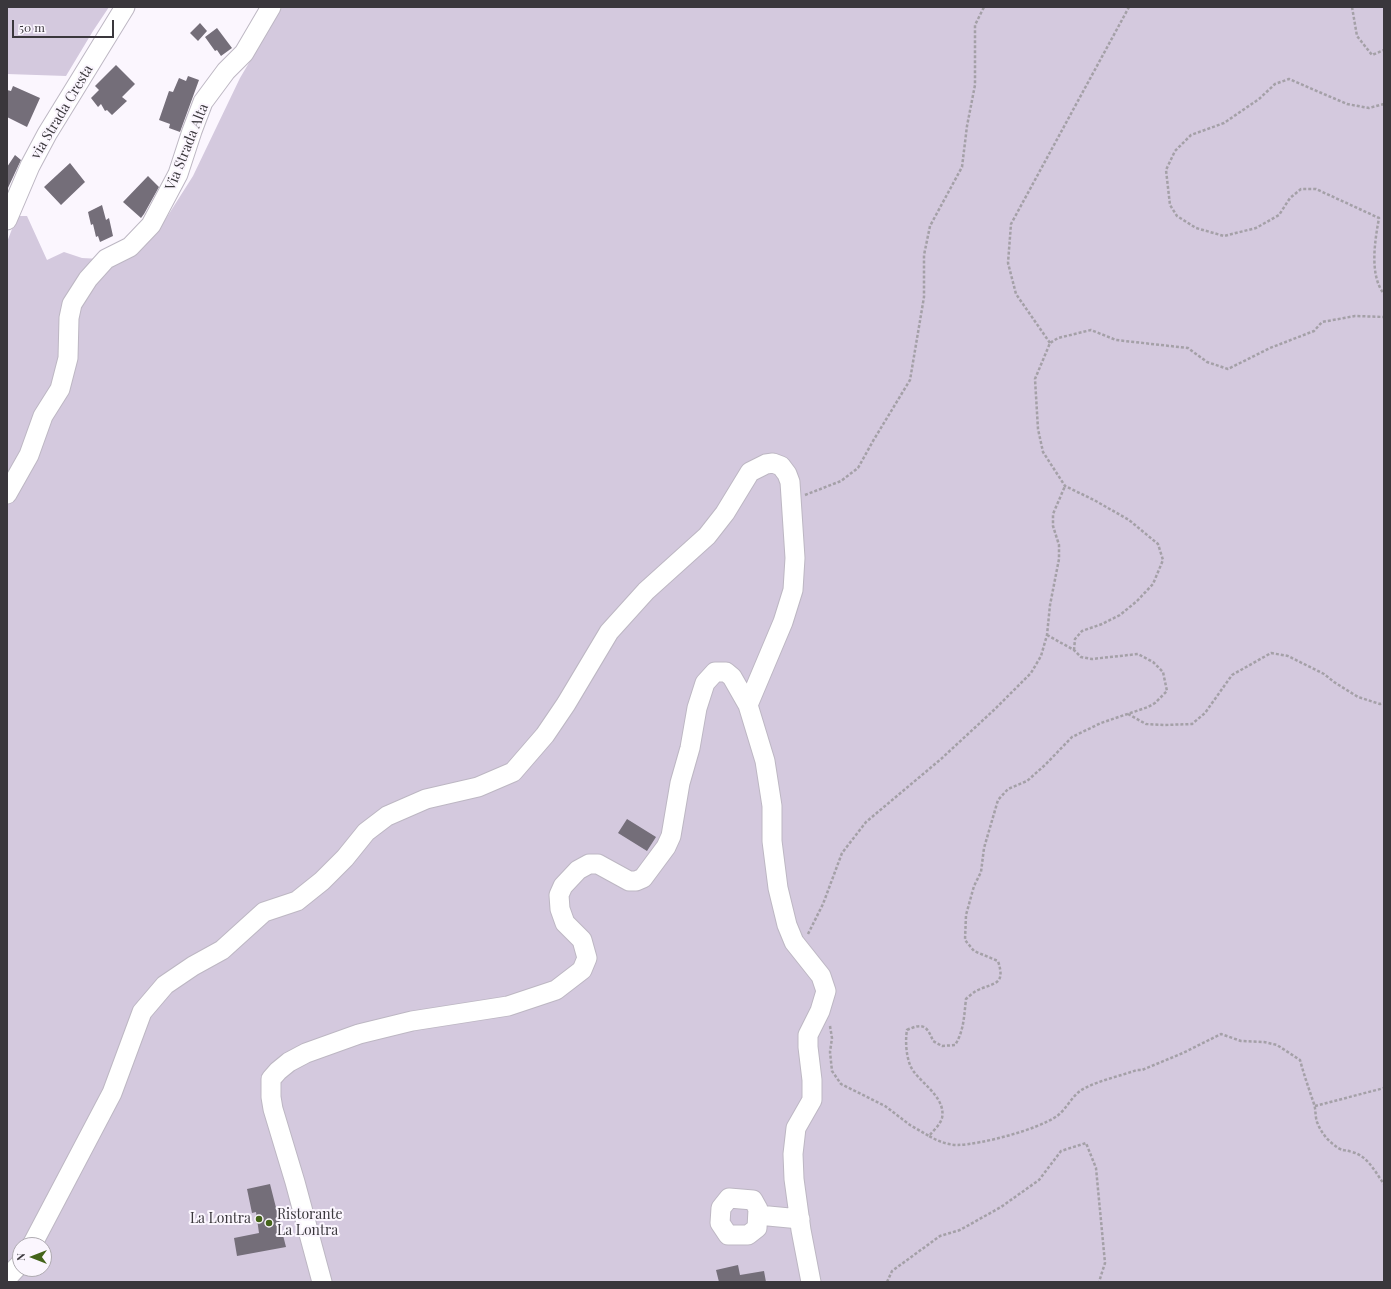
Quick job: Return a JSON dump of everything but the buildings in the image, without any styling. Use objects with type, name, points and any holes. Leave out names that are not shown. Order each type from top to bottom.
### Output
[{"type":"street","name":"via Strada Cresta","points":[[7,220],[30,166],[47,134],[125,7]]},
{"type":"street","name":"Via Strada Alta","points":[[7,494],[29,455],[43,416],[60,389],[68,358],[69,318],[72,304],[88,279],[106,258],[130,247],[151,225],[178,174],[203,102],[226,71],[244,53],[271,7]]},
{"type":"street","points":[[36,1237],[112,1093],[142,1012],[165,985],[193,966],[222,950],[264,912],[297,901],[322,881],[345,858],[366,832],[387,816],[426,799],[478,787],[513,772],[545,735],[566,704],[609,632],[646,591],[707,536],[725,513],[750,472],[773,462],[781,466],[787,474],[790,482],[796,558],[793,590],[783,622],[748,705]]},
{"type":"street","points":[[322,1282],[295,1182],[273,1109],[271,1097],[272,1079],[289,1062],[306,1053],[360,1034],[412,1021],[508,1006],[556,990],[582,970],[587,958],[582,940],[566,923],[560,909],[559,895],[563,886],[578,870],[589,864],[598,864],[629,881],[636,881],[643,878],[666,847],[671,836],[680,783],[690,748],[697,708],[705,683],[715,672],[726,672],[732,677],[748,705],[765,760],[771,798],[772,841],[778,888],[787,925],[794,942],[821,976],[826,992],[820,1011],[808,1035],[812,1080],[812,1100],[796,1128],[793,1154],[794,1179],[811,1282]]},
{"type":"street","points":[[758,1215],[800,1219]]},
{"type":"path","points":[[792,501],[841,481],[858,468],[910,380],[924,297],[924,255],[930,226],[962,168],[966,126],[975,85],[975,25],[984,7]]},
{"type":"path","points":[[1050,343],[1016,294],[1008,263],[1011,224],[1130,7]]},
{"type":"path","points":[[1352,7],[1357,36],[1372,55],[1384,50]]},
{"type":"path","points":[[1384,104],[1369,108],[1347,104],[1289,79],[1275,84],[1259,99],[1224,123],[1191,135],[1175,151],[1166,170],[1170,205],[1178,216],[1196,228],[1224,236],[1256,228],[1279,215],[1290,198],[1301,189],[1316,189],[1379,218],[1374,262],[1380,289],[1384,294]]},
{"type":"path","points":[[1074,650],[1074,639],[1082,631],[1102,624],[1120,614],[1137,601],[1153,584],[1163,560],[1158,544],[1129,520],[1094,500],[1065,486],[1043,452],[1038,429],[1036,379],[1050,343],[1058,338],[1091,330],[1116,340],[1188,348],[1207,362],[1228,369],[1270,348],[1314,331],[1322,322],[1355,316],[1384,317]]},
{"type":"path","points":[[801,949],[823,904],[842,853],[866,822],[941,759],[1031,674],[1041,656],[1047,635],[1050,605],[1059,559],[1059,545],[1053,526],[1053,514],[1065,486]]},
{"type":"path","points":[[929,1136],[942,1118],[941,1103],[912,1070],[905,1038],[907,1030],[917,1026],[924,1027],[930,1034],[933,1041],[942,1046],[955,1045],[961,1036],[964,1023],[966,999],[976,991],[993,985],[999,980],[1002,971],[998,961],[974,951],[965,940],[966,915],[974,886],[981,872],[984,848],[998,800],[1008,789],[1027,781],[1072,737],[1101,723],[1148,708],[1167,691],[1163,672],[1153,662],[1138,654],[1092,659],[1081,657],[1074,650],[1047,635]]},
{"type":"path","points":[[1128,714],[1146,724],[1192,724],[1205,713],[1232,675],[1271,653],[1288,656],[1324,674],[1358,697],[1380,704],[1384,703]]},
{"type":"path","points":[[830,1023],[832,1038],[830,1052],[832,1072],[841,1084],[885,1106],[910,1125],[929,1136],[943,1143],[957,1145],[982,1142],[1025,1130],[1046,1122],[1058,1116],[1083,1089],[1137,1070],[1142,1070],[1183,1053],[1221,1034],[1240,1041],[1264,1042],[1277,1045],[1300,1060],[1315,1106],[1317,1121],[1322,1132],[1332,1144],[1342,1151],[1352,1152],[1368,1161],[1384,1184]]},
{"type":"path","points":[[1315,1106],[1384,1088]]},
{"type":"path","points":[[887,1282],[892,1271],[940,1236],[960,1230],[1002,1207],[1039,1180],[1061,1151],[1086,1143],[1096,1168],[1105,1263],[1099,1282]]},
{"type":"shaded area","points":[[7,7],[109,7],[66,76],[7,74]]},
{"type":"shaded area","points":[[282,7],[1384,7],[1384,1282],[7,1282],[7,242],[17,216],[27,216],[47,260],[64,252],[82,258],[101,259],[158,231],[193,176],[240,78]]},
{"type":"place","name":"La Lontra","points":[[259,1219]]},
{"type":"place","name":"Ristorante La Lontra","points":[[269,1223]]}]
